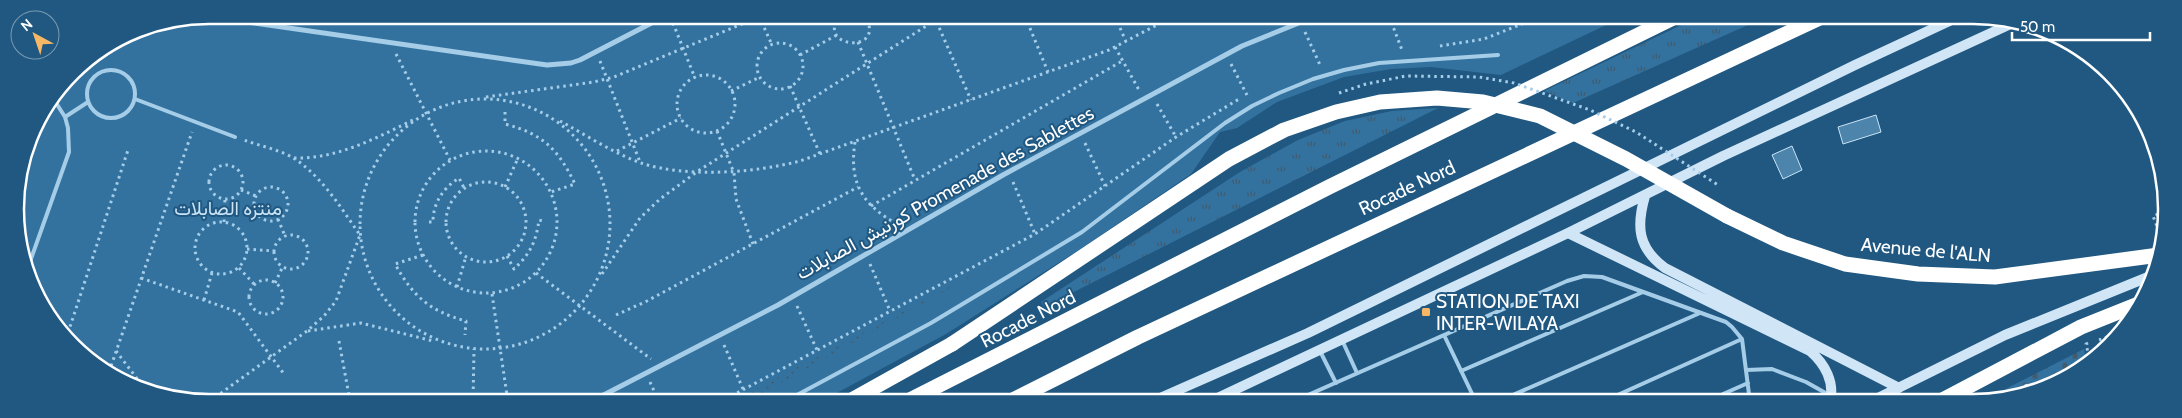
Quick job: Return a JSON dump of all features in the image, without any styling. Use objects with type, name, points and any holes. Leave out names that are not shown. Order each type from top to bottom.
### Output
[{"type":"highway","name":"Rocade Nord","points":[[922,394],[1328,187],[1661,24]]},
{"type":"highway","name":"Rocade Nord","points":[[1025,394],[1138,336],[1807,24]]},
{"type":"highway","name":"Avenue de l'ALN","points":[[952,344],[1229,159],[1284,130],[1336,112],[1380,102],[1446,99],[1483,102],[1540,116],[1626,158],[1727,216],[1783,243],[1845,264],[1918,274],[1995,277],[2152,256]]},
{"type":"highway","points":[[1952,394],[2081,327],[2130,308]]},
{"type":"highway","name":"Rocade Nord","points":[[862,394],[952,344]]},
{"type":"street","points":[[260,24],[547,65],[570,63],[650,24]]},
{"type":"street","name":"كورنيش الصابلات Promenade des Sablettes","points":[[605,394],[793,296],[1008,172],[1226,54],[1296,24]]},
{"type":"street","points":[[1169,394],[1308,333],[1855,65],[1943,24]]},
{"type":"street","points":[[1226,394],[1568,233],[1723,156],[2005,26]]},
{"type":"street","points":[[1645,196],[1639,216],[1639,226],[1645,246],[1657,262],[1674,273],[1899,388]]},
{"type":"street","points":[[1568,233],[1810,351],[1823,364],[1827,372],[1830,394]]},
{"type":"street","points":[[1887,394],[2004,335],[2145,277]]},
{"type":"lane","points":[[799,394],[930,323],[1082,232],[1225,123],[1278,93],[1312,79],[1371,65],[1498,55]]},
{"type":"lane","points":[[110,69],[126,75],[132,82],[135,90],[135,99],[131,108],[124,114],[116,117],[107,118],[98,115],[88,102],[87,95],[90,82],[102,72],[110,69]]},
{"type":"lane","points":[[135,99],[235,137]]},
{"type":"lane","points":[[65,117],[88,102]]},
{"type":"lane","points":[[31,259],[66,161],[69,140],[65,117],[57,104]]},
{"type":"lane","points":[[1311,394],[1575,278],[1602,277],[1726,322],[1742,340],[1749,394]]},
{"type":"lane","points":[[1461,371],[1643,292]]},
{"type":"lane","points":[[1515,394],[1700,313]]},
{"type":"lane","points":[[1444,335],[1472,394]]},
{"type":"lane","points":[[1342,340],[1357,373]]},
{"type":"lane","points":[[1620,394],[1742,340]]},
{"type":"lane","points":[[1319,349],[1336,383]]},
{"type":"lane","points":[[1746,370],[1772,369],[1806,382],[1824,394]]},
{"type":"lane","points":[[1723,394],[1748,383]]},
{"type":"path","points":[[672,24],[696,78]]},
{"type":"path","points":[[293,158],[311,159],[332,156],[369,142],[448,104],[607,79],[740,24]]},
{"type":"path","points":[[763,24],[772,45]]},
{"type":"path","points":[[835,24],[837,35],[846,43],[858,42],[867,36],[869,29],[868,24]]},
{"type":"path","points":[[307,332],[361,323],[453,346],[474,349],[500,349],[525,343],[547,333],[567,320],[580,306],[640,218],[660,198],[698,171],[867,64],[926,24]]},
{"type":"path","points":[[938,24],[970,100]]},
{"type":"path","points":[[1028,24],[1048,72]]},
{"type":"path","points":[[1118,24],[1126,42]]},
{"type":"path","points":[[473,99],[498,99],[523,104],[640,163],[659,168],[734,173],[780,166],[855,142],[1114,47],[1159,24]]},
{"type":"path","points":[[1302,24],[1321,67]]},
{"type":"path","points":[[1392,24],[1403,53]]},
{"type":"path","points":[[800,55],[837,35]]},
{"type":"path","points":[[858,42],[915,180]]},
{"type":"path","points":[[390,43],[450,160]]},
{"type":"path","points":[[782,43],[792,46],[800,55],[802,71],[798,80],[790,86],[781,89],[772,87],[760,77],[757,65],[759,56],[764,49],[782,43]]},
{"type":"path","points":[[1114,47],[1137,86]]},
{"type":"path","points":[[596,51],[640,163]]},
{"type":"path","points":[[1226,54],[1247,95]]},
{"type":"path","points":[[872,206],[1122,62]]},
{"type":"path","points":[[712,76],[721,80],[731,91],[735,106],[733,115],[727,124],[717,130],[709,133],[698,132],[688,127],[681,118],[677,108],[678,97],[683,87],[696,78],[712,76]]},
{"type":"path","points":[[731,91],[760,77]]},
{"type":"path","points":[[790,86],[820,154]]},
{"type":"path","points":[[1152,94],[1176,137]]},
{"type":"path","points":[[505,112],[505,124],[531,133],[545,142],[557,152],[566,166],[575,184],[551,192]]},
{"type":"path","points":[[426,114],[404,129],[386,147],[372,169],[364,193],[360,218],[360,235],[367,268],[377,289],[392,309],[410,325],[423,333],[453,346]]},
{"type":"path","points":[[546,114],[566,128],[583,145],[596,165],[606,188],[610,211],[610,236],[606,259],[597,282]]},
{"type":"path","points":[[617,151],[681,118]]},
{"type":"path","points":[[110,366],[195,122]]},
{"type":"path","points":[[717,130],[734,173],[736,199],[753,244]]},
{"type":"path","points":[[1081,133],[1105,186]]},
{"type":"path","points":[[235,137],[293,158],[312,172],[360,235]]},
{"type":"path","points":[[855,142],[852,168],[858,187],[872,206],[885,217],[908,230]]},
{"type":"path","points":[[69,330],[128,150]]},
{"type":"path","points":[[498,151],[518,158],[540,174],[551,192],[558,219],[555,243],[544,265],[526,282],[492,294],[482,294],[457,287],[440,277],[424,255],[417,239],[415,216],[420,194],[433,175],[450,160],[473,152],[498,151]]},
{"type":"path","points":[[504,187],[518,158]]},
{"type":"path","points":[[230,165],[239,171],[243,181],[240,190],[235,195],[225,199],[215,194],[209,185],[211,174],[219,166],[230,165]]},
{"type":"path","points":[[1008,172],[1036,234]]},
{"type":"path","points":[[428,222],[433,222],[433,211],[438,199],[450,184],[459,178],[464,188]]},
{"type":"path","points":[[488,182],[504,187],[512,191],[521,202],[526,215],[526,229],[521,242],[500,260],[486,262],[466,256],[452,244],[447,232],[446,220],[452,202],[464,188],[476,183],[488,182]]},
{"type":"path","points":[[616,315],[647,301],[858,187]]},
{"type":"path","points":[[275,188],[287,198],[287,209],[278,219],[270,221],[260,217],[254,207],[256,196],[264,189],[275,188]]},
{"type":"path","points":[[240,190],[256,196]]},
{"type":"path","points":[[224,222],[225,199]]},
{"type":"path","points":[[2157,227],[2153,216],[2158,214]]},
{"type":"path","points":[[278,219],[285,236]]},
{"type":"path","points":[[506,256],[514,269],[523,261],[536,239],[539,220],[543,221]]},
{"type":"path","points":[[224,222],[239,228],[245,235],[248,249],[244,262],[239,268],[223,275],[212,273],[201,265],[196,258],[196,241],[205,227],[213,223],[224,222]]},
{"type":"path","points":[[220,394],[307,332],[336,301],[360,235]]},
{"type":"path","points":[[285,236],[300,237],[306,246],[308,251],[304,262],[300,266],[290,268],[283,266],[276,260],[274,251],[276,244],[285,236]]},
{"type":"path","points":[[248,249],[274,251]]},
{"type":"path","points":[[865,254],[890,312]]},
{"type":"path","points":[[424,255],[394,264],[405,282],[424,303],[437,312],[466,321],[465,335]]},
{"type":"path","points":[[457,287],[466,256]]},
{"type":"path","points":[[275,283],[283,266]]},
{"type":"path","points":[[239,268],[255,285]]},
{"type":"path","points":[[204,300],[212,273]]},
{"type":"path","points":[[536,273],[643,353]]},
{"type":"path","points":[[141,278],[238,312],[284,374]]},
{"type":"path","points":[[264,280],[275,283],[282,291],[282,302],[276,311],[265,314],[255,310],[250,300],[251,289],[255,285],[264,280]]},
{"type":"path","points":[[492,294],[507,394]]},
{"type":"path","points":[[793,296],[817,350]]},
{"type":"path","points":[[719,335],[743,389]]},
{"type":"path","points":[[2088,354],[2086,344],[2107,337]]},
{"type":"path","points":[[340,341],[349,394]]},
{"type":"path","points":[[473,394],[474,349]]},
{"type":"path","points":[[116,351],[138,380]]},
{"type":"path","points":[[646,373],[655,394]]},
{"type":"green space","name":"منتزه الصابلات","points":[[1608,24],[1501,75],[1431,67],[1391,69],[1344,77],[1277,102],[1237,128],[1220,132],[1191,174],[1085,246],[946,334],[835,394],[197,394],[173,391],[138,380],[106,363],[78,340],[55,312],[38,280],[27,245],[24,197],[27,173],[43,127],[62,96],[78,78],[96,62],[127,43],[161,30],[185,25]]},
{"type":"green space","points":[[1683,24],[1750,24],[1573,103],[1544,91]]},
{"type":"green space","points":[[1438,108],[1044,307],[1041,302],[1240,172],[1298,140],[1345,121],[1392,111]]},
{"type":"green space","points":[[1017,251],[761,394],[747,394]]},
{"type":"green space","points":[[2084,349],[2085,357],[2055,375],[2021,388],[1998,393]]},
{"type":"building","points":[[1876,115],[1881,132],[1843,144],[1838,127]]},
{"type":"building","points":[[1792,146],[1802,170],[1783,179],[1772,155]]},
{"type":"place","name":"STATION DE TAXI INTER-WILAYA","points":[[1426,312]]}]
